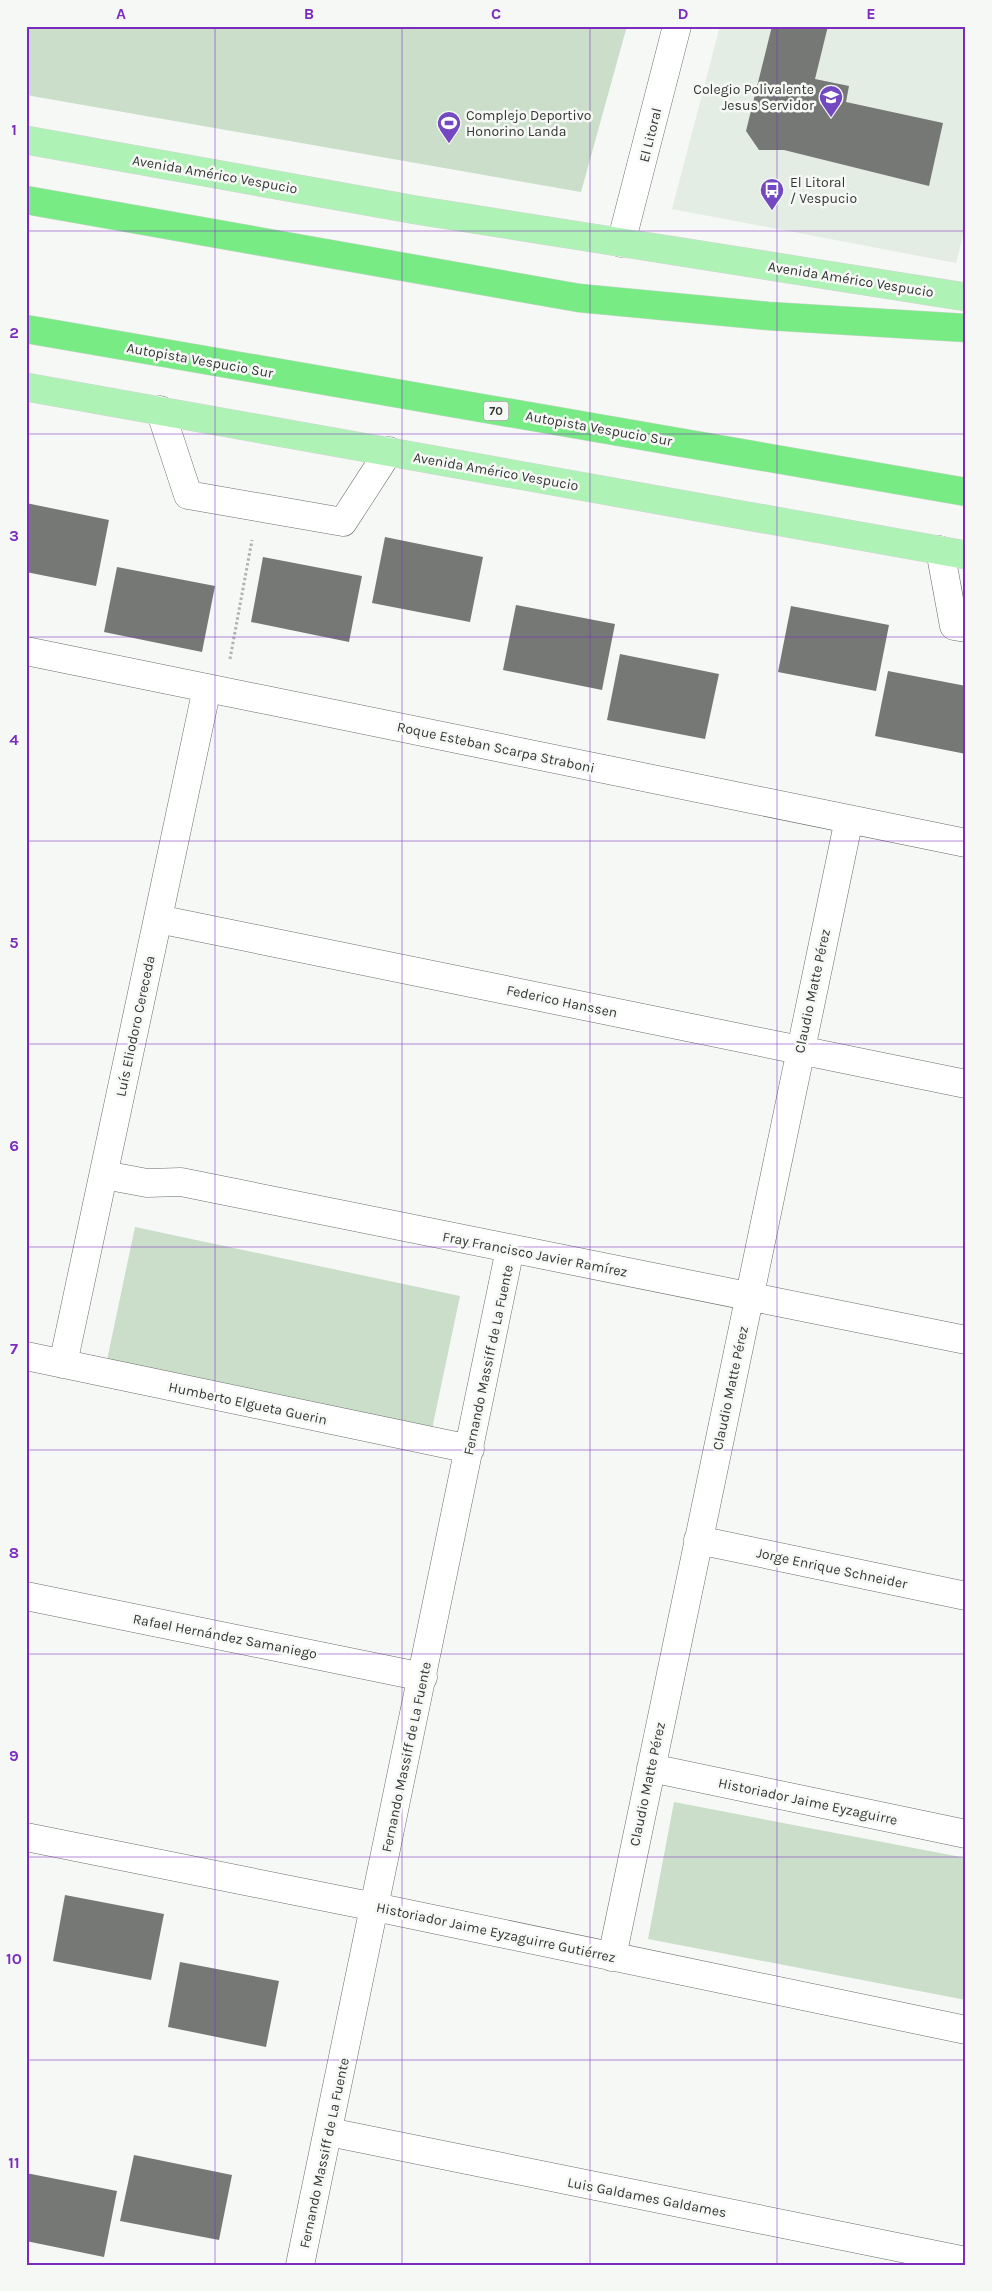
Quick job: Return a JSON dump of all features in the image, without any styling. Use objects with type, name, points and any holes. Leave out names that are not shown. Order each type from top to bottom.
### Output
[{"type":"highway","points":[[26,200],[579,298],[768,316],[966,328]]},
{"type":"highway","name":"Autopista Vespucio Sur","points":[[26,330],[966,492]]},
{"type":"main road","name":"Avenida Américo Vespucio","points":[[26,140],[416,210],[966,298]]},
{"type":"main road","name":"Avenida Américo Vespucio","points":[[26,387],[953,552]]},
{"type":"street","name":"El Litoral","points":[[621,243],[677,26]]},
{"type":"street","points":[[160,410],[188,495],[343,522],[389,452]]},
{"type":"street","points":[[953,552],[954,626],[966,628]]},
{"type":"street","name":"Roque Esteban Scarpa Straboni","points":[[26,651],[966,843]]},
{"type":"street","name":"Luís Eliodoro Cereceda","points":[[63,1364],[158,919],[215,690]]},
{"type":"street","name":"Claudio Matte Pérez","points":[[612,1957],[849,819]]},
{"type":"street","name":"Federico Hanssen","points":[[158,919],[966,1084]]},
{"type":"street","name":"Fray Francisco Javier Ramírez","points":[[104,1175],[147,1183],[181,1182],[966,1340]]},
{"type":"street","name":"Fernando Massiff de La Fuente","points":[[300,2265],[510,1249]]},
{"type":"street","name":"Humberto Elgueta Guerin","points":[[26,1356],[470,1449]]},
{"type":"street","name":"Jorge Enrique Schneider","points":[[698,1540],[966,1596]]},
{"type":"street","name":"Rafael Hernández Samaniego","points":[[26,1596],[423,1677]]},
{"type":"street","name":"Historiador Jaime Eyzaguirre","points":[[651,1768],[966,1834]]},
{"type":"street","name":"Historiador Jaime Eyzaguirre Gutiérrez","points":[[26,1837],[375,1907],[966,2030]]},
{"type":"street","name":"Luis Galdames Galdames","points":[[329,2132],[966,2261]]},
{"type":"path","points":[[215,690],[258,507]]},
{"type":"shaded area","name":"Colegio Polivalente Jesus Servidor","points":[[720,26],[966,26],[966,224],[956,263],[672,209]]},
{"type":"green space","name":"Complejo Deportivo Honorino Landa","points":[[26,26],[627,26],[581,192],[26,95]]},
{"type":"green space","points":[[135,1227],[460,1296],[432,1429],[107,1360]]},
{"type":"green space","points":[[674,1802],[966,1858],[966,2000],[648,1939]]},
{"type":"building","points":[[772,26],[828,26],[815,79],[849,86],[846,102],[943,123],[929,186],[784,150],[759,150],[746,131]]},
{"type":"building","points":[[26,503],[109,520],[96,586],[26,572]]},
{"type":"building","points":[[385,537],[483,557],[470,622],[372,603]]},
{"type":"building","points":[[263,557],[362,576],[349,642],[251,622]]},
{"type":"building","points":[[117,567],[215,586],[202,652],[104,632]]},
{"type":"building","points":[[516,605],[615,624],[602,690],[503,670]]},
{"type":"building","points":[[791,606],[889,625],[876,691],[778,672]]},
{"type":"building","points":[[620,654],[719,674],[705,739],[607,720]]},
{"type":"building","points":[[888,671],[966,686],[966,754],[875,736]]},
{"type":"building","points":[[65,1895],[164,1914],[151,1980],[53,1961]]},
{"type":"building","points":[[180,1962],[279,1981],[266,2047],[168,2027]]},
{"type":"building","points":[[134,2155],[232,2175],[219,2240],[120,2221]]},
{"type":"building","points":[[26,2173],[117,2191],[104,2257],[26,2241]]},
{"type":"place","name":"Colegio Polivalente Jesus Servidor","points":[[831,118]]},
{"type":"place","name":"Complejo Deportivo Honorino Landa","points":[[449,144]]},
{"type":"place","name":"El Litoral / Vespucio","points":[[772,211]]}]
